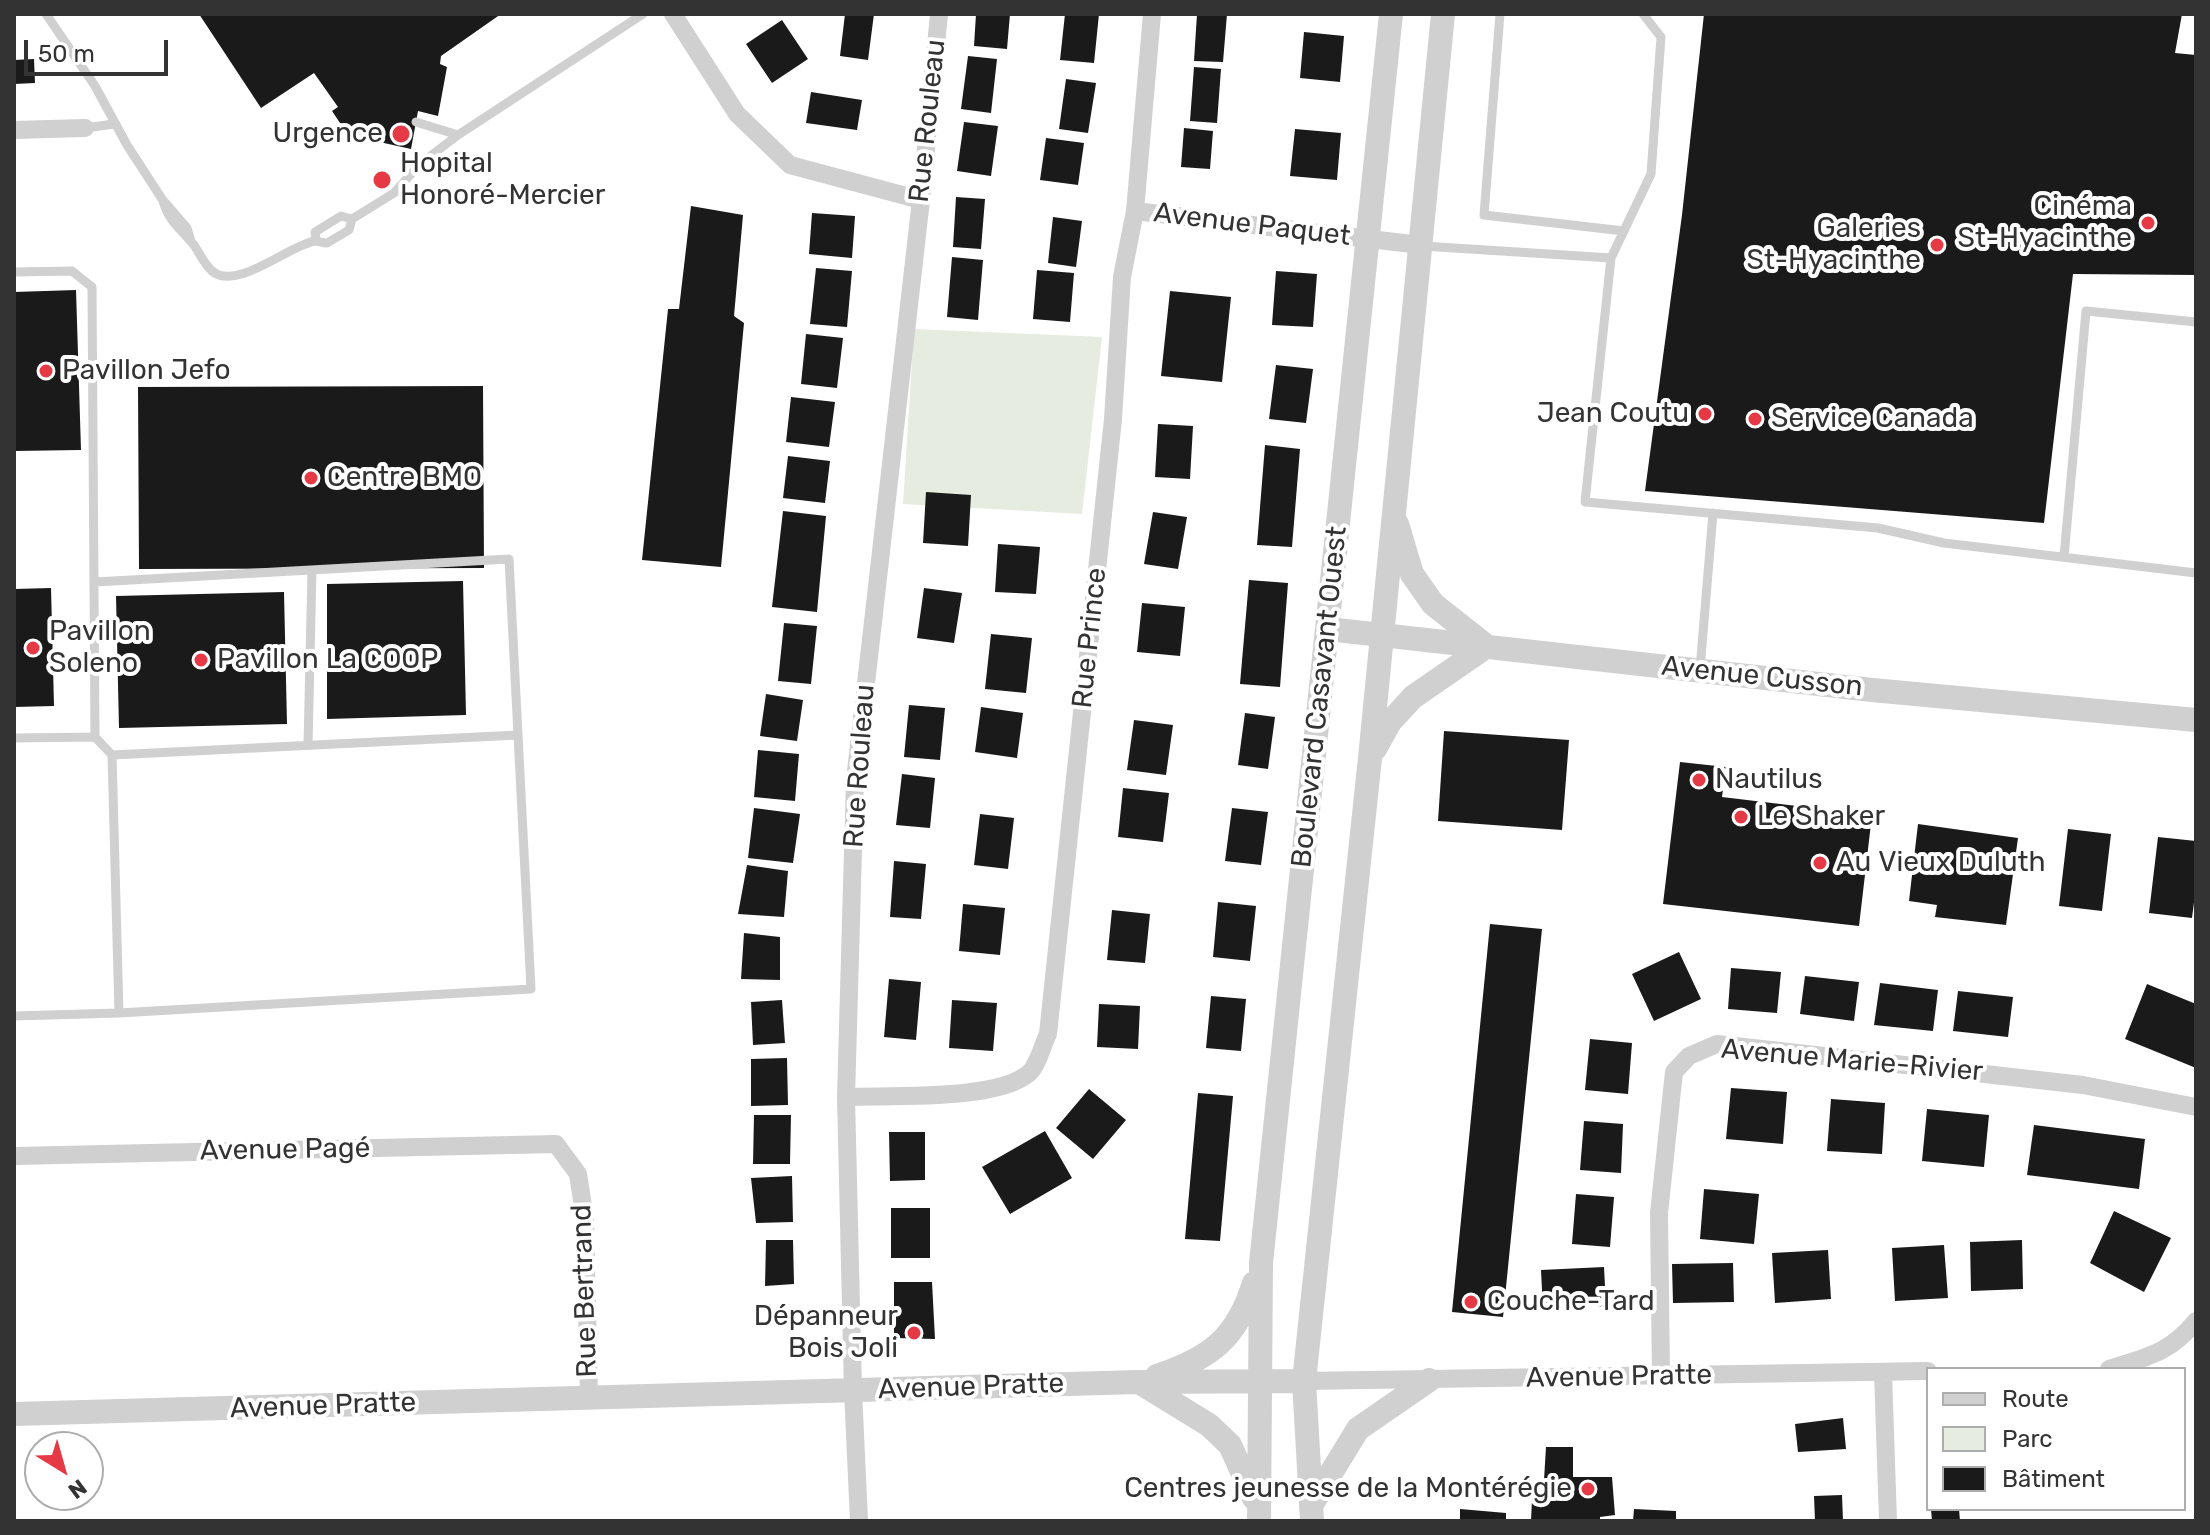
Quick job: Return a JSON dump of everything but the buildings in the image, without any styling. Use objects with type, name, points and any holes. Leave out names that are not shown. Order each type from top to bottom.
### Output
[{"type":"street","points":[[673,14],[737,114],[790,165],[921,200]]},
{"type":"street","name":"Rue Rouleau","points":[[859,1521],[846,1097],[855,780],[939,14]]},
{"type":"street","name":"Rue Prince","points":[[846,1097],[972,1092],[1015,1083],[1031,1071],[1048,1034],[1113,419],[1122,277],[1135,211],[1152,14]]},
{"type":"street","name":"Boulevard Casavant Ouest","points":[[1259,1515],[1261,1263],[1391,14]]},
{"type":"street","name":"Boulevard Casavant Ouest","points":[[1312,1513],[1304,1381],[1370,758],[1443,14]]},
{"type":"street","points":[[14,130],[85,128]]},
{"type":"street","name":"Avenue Paquet","points":[[1135,211],[1420,245]]},
{"type":"street","points":[[1370,758],[1390,722],[1413,697],[1487,646],[1433,604],[1412,574],[1394,513]]},
{"type":"street","name":"Avenue Cusson","points":[[1328,629],[1872,690],[2196,720]]},
{"type":"street","name":"Avenue Marie-Rivier","points":[[1661,1376],[1661,1199],[1674,1072],[1689,1056],[1717,1044],[2083,1085],[2196,1107]]},
{"type":"street","name":"Avenue Pagé","points":[[14,1156],[556,1144]]},
{"type":"street","name":"Rue Bertrand","points":[[556,1144],[578,1174],[585,1219],[589,1398]]},
{"type":"street","points":[[1139,1382],[1182,1368],[1208,1354],[1230,1335],[1246,1309],[1261,1263]]},
{"type":"street","points":[[2116,1367],[2161,1353],[2182,1338],[2196,1321]]},
{"type":"street","name":"Avenue Pratte","points":[[14,1414],[1139,1382],[1926,1371]]},
{"type":"street","points":[[1883,1372],[1888,1521]]},
{"type":"street","points":[[1312,1513],[1358,1429],[1429,1380]]},
{"type":"street","points":[[1139,1382],[1209,1425],[1230,1445],[1259,1515]]},
{"type":"lane","points":[[46,14],[95,86],[114,124],[162,199],[180,218],[191,241],[212,271],[221,277],[263,265],[316,240],[327,243],[349,230],[352,219],[394,193],[430,154],[643,14]]},
{"type":"lane","points":[[1500,14],[1484,215],[1624,231]]},
{"type":"lane","points":[[1643,14],[1661,37],[1651,174],[1611,258],[1585,502],[1878,528],[1944,543],[2196,573]]},
{"type":"lane","points":[[416,122],[458,135]]},
{"type":"lane","points":[[85,128],[114,124]]},
{"type":"lane","points":[[316,240],[315,232],[341,216],[352,219]]},
{"type":"lane","points":[[1420,245],[1611,258]]},
{"type":"lane","points":[[14,272],[72,271],[92,287],[95,737],[112,755],[119,1013]]},
{"type":"lane","points":[[2064,557],[2086,311],[2196,322]]},
{"type":"lane","points":[[1700,670],[1713,513]]},
{"type":"lane","points":[[14,1016],[119,1013],[531,989],[509,559],[95,582]]},
{"type":"lane","points":[[308,745],[312,570]]},
{"type":"lane","points":[[112,755],[518,735]]},
{"type":"lane","points":[[14,738],[95,737]]},
{"type":"green space","points":[[914,329],[1102,337],[1082,514],[903,504]]},
{"type":"place","name":"Urgence","points":[[401,134]]},
{"type":"place","name":"Hopital Honoré-Mercier","points":[[382,180]]},
{"type":"place","name":"Cinéma St-Hyacinthe","points":[[2148,223]]},
{"type":"place","name":"Galeries St-Hyacinthe","points":[[1937,245]]},
{"type":"place","name":"Pavillon Jefo","points":[[46,371]]},
{"type":"place","name":"Jean Coutu","points":[[1705,414]]},
{"type":"place","name":"Service Canada","points":[[1755,419]]},
{"type":"place","name":"Centre BMO","points":[[311,478]]},
{"type":"place","name":"Pavillon Soleno","points":[[33,648]]},
{"type":"place","name":"Pavillon La COOP","points":[[201,660]]},
{"type":"place","name":"Nautilus","points":[[1699,780]]},
{"type":"place","name":"Le Shaker","points":[[1741,817]]},
{"type":"place","name":"Au Vieux Duluth","points":[[1820,863]]},
{"type":"place","name":"Couche-Tard","points":[[1471,1302]]},
{"type":"place","name":"Dépanneur Bois Joli","points":[[914,1333]]},
{"type":"place","name":"Centres jeunesse de la Montérégie","points":[[1588,1489]]}]
